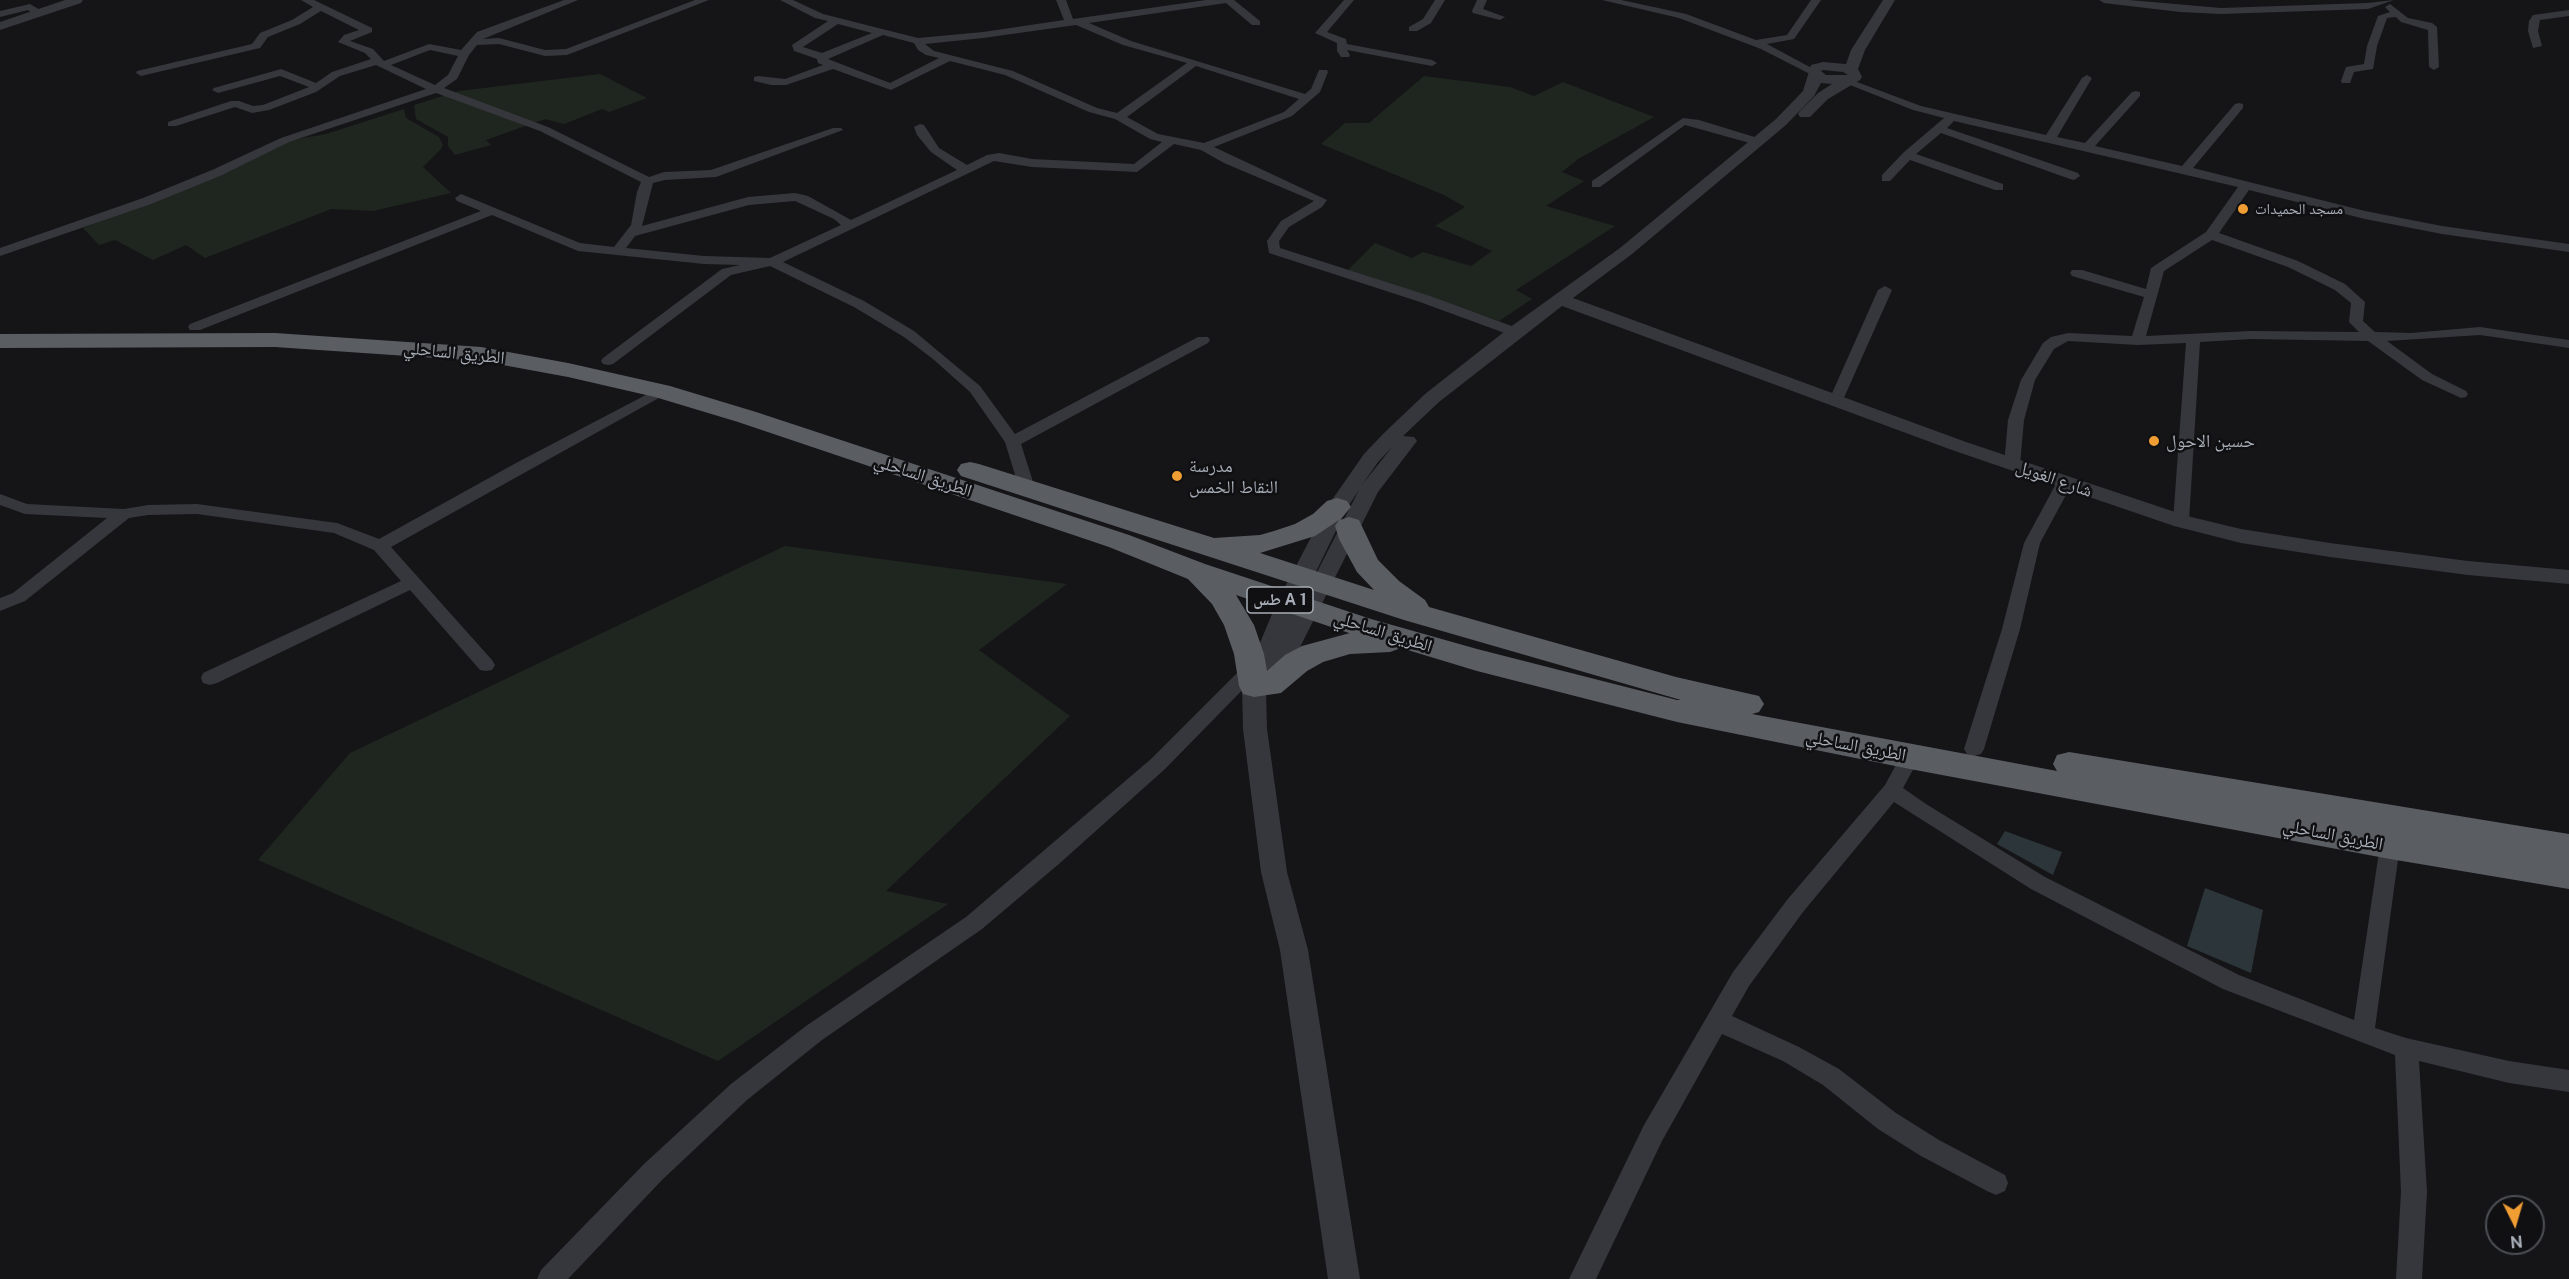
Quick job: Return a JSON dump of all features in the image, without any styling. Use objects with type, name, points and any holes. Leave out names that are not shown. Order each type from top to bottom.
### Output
[{"type":"highway","name":"الطريق الساحلي","points":[[0,327],[333,328],[477,336],[608,361],[675,376],[754,400],[1186,540],[1426,645],[1677,711],[1910,757],[2390,845],[2569,875]]},
{"type":"highway","name":"الطريق الساحلي","points":[[0,341],[275,340],[384,345],[481,354],[568,370],[661,392],[747,417],[1163,556],[1195,571],[1449,624],[1676,688],[1874,732],[2569,848]]},
{"type":"highway","points":[[1186,540],[1235,546],[1268,542],[1305,530],[1323,520],[1343,516],[1359,552],[1378,578],[1409,603],[1449,624]]},
{"type":"highway","points":[[1195,571],[1213,586],[1231,611],[1245,639],[1259,680],[1331,648],[1370,642],[1426,645]]},
{"type":"street","points":[[0,26],[77,0]]},
{"type":"street","points":[[306,0],[367,30],[342,41],[369,51],[381,62],[436,89],[544,129],[648,181]]},
{"type":"street","points":[[0,252],[147,201],[216,173],[285,140],[436,89],[453,77],[464,54],[481,34],[573,0]]},
{"type":"street","points":[[473,42],[499,41],[545,53],[567,52],[704,0]]},
{"type":"street","points":[[785,0],[819,16],[918,41],[983,36],[1227,0],[1256,23]]},
{"type":"street","points":[[1062,0],[1075,23],[1127,44],[1195,62],[1306,98]]},
{"type":"street","points":[[1348,0],[1320,33],[1340,40],[1342,51],[1348,58]]},
{"type":"street","points":[[1413,29],[1427,21],[1440,0]]},
{"type":"street","points":[[1482,0],[1477,11],[1500,17]]},
{"type":"street","points":[[1607,0],[1682,16],[1835,71],[1930,111],[1952,117],[2186,170],[2400,223],[2568,249]]},
{"type":"street","points":[[1760,45],[1790,37],[1816,0]]},
{"type":"street","points":[[550,1279],[653,1172],[739,1092],[814,1033],[974,923],[1259,680],[1305,594],[1371,458],[1410,418],[1515,332],[1596,289],[1713,199],[1835,71],[1875,0]]},
{"type":"street","points":[[1343,516],[1369,490],[1385,466],[1423,424],[1781,122],[1809,93],[1858,50],[1889,0]]},
{"type":"street","points":[[2104,0],[2169,8],[2221,11],[2368,6],[2387,1],[2405,20],[2424,24],[2433,29],[2434,68]]},
{"type":"street","points":[[2211,0],[2221,11]]},
{"type":"street","points":[[0,14],[30,7],[38,13]]},
{"type":"street","points":[[141,73],[256,46],[264,35],[296,22],[321,7]]},
{"type":"street","points":[[2537,46],[2533,31],[2537,17],[2569,13]]},
{"type":"street","points":[[2346,81],[2350,69],[2369,67],[2372,46],[2383,16],[2397,14]]},
{"type":"street","points":[[836,21],[797,45],[798,50],[823,57],[880,33]]},
{"type":"street","points":[[918,41],[921,48],[948,58],[1009,73],[1085,107],[1119,117],[1146,134],[1205,147],[1321,200],[1285,224],[1274,241],[1274,250],[1425,299],[1515,332]]},
{"type":"street","points":[[1342,46],[1432,63]]},
{"type":"street","points":[[172,124],[235,103],[252,110],[265,108],[317,87],[336,74],[429,47],[464,54]]},
{"type":"street","points":[[823,57],[822,61],[891,87],[948,58]]},
{"type":"street","points":[[1801,60],[1835,71]]},
{"type":"street","points":[[1119,117],[1195,62]]},
{"type":"street","points":[[758,79],[786,82],[834,65]]},
{"type":"street","points":[[218,90],[281,72],[317,87]]},
{"type":"street","points":[[1205,147],[1282,117],[1321,83],[1323,72]]},
{"type":"street","points":[[2049,140],[2087,78]]},
{"type":"street","points":[[2087,148],[2136,94]]},
{"type":"street","points":[[2186,170],[2239,106]]},
{"type":"street","points":[[1886,178],[1908,155],[1952,117]]},
{"type":"street","points":[[1596,184],[1683,122],[1695,122],[1757,141]]},
{"type":"street","points":[[920,128],[935,150],[966,170]]},
{"type":"street","points":[[1940,129],[2074,176]]},
{"type":"street","points":[[617,251],[633,233],[644,186],[648,181],[664,176],[712,174],[837,130]]},
{"type":"street","points":[[608,361],[728,272],[772,262],[966,170],[999,157],[1032,163],[1137,168],[1172,141]]},
{"type":"street","points":[[1908,155],[1999,187]]},
{"type":"street","points":[[2138,341],[2156,271],[2211,235],[2246,186]]},
{"type":"street","points":[[633,233],[748,201],[795,197],[804,199],[838,216],[849,225]]},
{"type":"street","points":[[461,198],[578,247],[704,260],[772,262],[859,304],[909,334],[975,388],[1013,442],[1027,488]]},
{"type":"street","points":[[195,327],[492,211]]},
{"type":"street","points":[[2211,235],[2293,264],[2349,293],[2358,302],[2356,322],[2372,337],[2427,377],[2462,394]]},
{"type":"street","points":[[2078,273],[2150,294]]},
{"type":"street","points":[[1596,289],[1595,304],[1603,315]]},
{"type":"street","points":[[1836,400],[1885,290]]},
{"type":"street","name":"شارع الغويل","points":[[1565,306],[1603,315],[2012,465],[2181,521],[2241,536],[2330,550],[2468,568],[2569,577]]},
{"type":"street","points":[[2012,465],[2016,420],[2028,380],[2048,346],[2056,340],[2068,337],[2138,341],[2251,335],[2411,337],[2480,331],[2569,344]]},
{"type":"street","points":[[2181,521],[2193,338]]},
{"type":"street","points":[[1013,442],[1203,340]]},
{"type":"street","points":[[380,546],[522,466],[661,392]]},
{"type":"street","points":[[1974,749],[2011,629],[2032,543],[2065,482]]},
{"type":"street","points":[[0,499],[25,509],[124,514],[148,510],[197,509],[337,528],[380,546],[486,665]]},
{"type":"street","points":[[0,605],[19,597],[76,549],[124,514]]},
{"type":"street","points":[[210,678],[413,582]]},
{"type":"street","points":[[1259,680],[1255,729],[1274,872],[1294,950],[1344,1279]]},
{"type":"street","points":[[1582,1279],[1653,1133],[1741,979],[1795,906],[1892,790],[1910,757]]},
{"type":"street","points":[[1892,790],[1919,810],[2038,883],[2230,982],[2363,1034],[2406,1048],[2509,1072],[2569,1081]]},
{"type":"street","points":[[2363,1034],[2390,845]]},
{"type":"street","points":[[1718,1022],[1791,1054],[1831,1077],[1887,1121],[1930,1148],[1996,1183]]},
{"type":"street","points":[[2406,1048],[2414,1180],[2409,1279]]},
{"type":"shaded area","points":[[600,74],[647,98],[609,112],[602,109],[564,124],[545,119],[486,140],[491,145],[455,155],[448,146],[448,137],[416,119],[414,105],[459,91]]},
{"type":"shaded area","points":[[1424,76],[1510,87],[1534,96],[1563,82],[1654,117],[1578,159],[1562,172],[1584,181],[1546,206],[1615,226],[1516,290],[1532,299],[1499,321],[1348,270],[1375,243],[1412,258],[1423,252],[1471,266],[1492,251],[1435,226],[1465,207],[1444,195],[1321,144],[1345,123],[1369,123]]},
{"type":"shaded area","points":[[404,109],[406,118],[439,137],[443,145],[441,149],[423,167],[451,193],[373,211],[331,209],[205,258],[186,245],[153,260],[115,240],[99,245],[83,228],[287,141],[326,134]]},
{"type":"shaded area","points":[[785,546],[1067,584],[979,650],[1070,716],[886,891],[948,904],[718,1061],[258,860],[350,753]]},
{"type":"shaded area","points":[[2005,831],[2062,852],[2053,875],[1997,844]]},
{"type":"shaded area","points":[[2205,888],[2263,910],[2251,973],[2187,946]]},
{"type":"place","name":"مسجد الحميدات","points":[[2243,209]]},
{"type":"place","name":"حسين الاحول","points":[[2154,441]]},
{"type":"place","name":"مدرسة النقاط الخمس","points":[[1177,476]]}]
